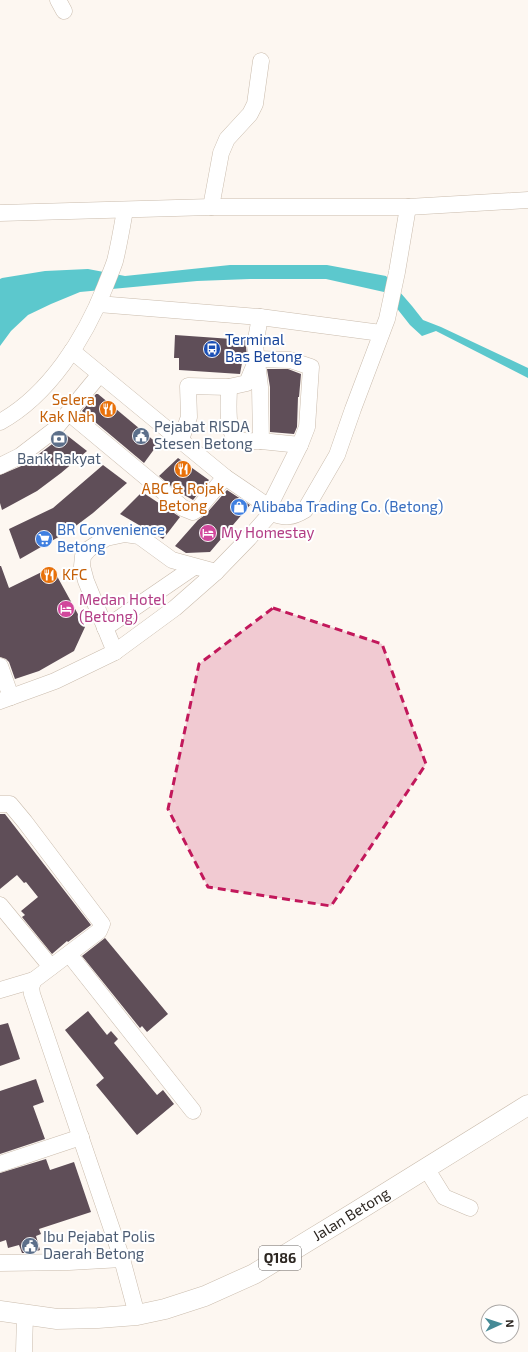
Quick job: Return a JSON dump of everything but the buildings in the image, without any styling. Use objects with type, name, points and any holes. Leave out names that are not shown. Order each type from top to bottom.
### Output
[{"type":"main road","name":"Jalan Betong","points":[[0,1310],[57,1319],[98,1318],[137,1315],[165,1309],[206,1296],[254,1274],[528,1104]]},
{"type":"street","points":[[211,207],[221,153],[227,139],[250,114],[255,104],[261,61]]},
{"type":"street","points":[[0,213],[211,207],[408,207],[528,200]]},
{"type":"street","points":[[72,351],[181,439],[225,477],[270,510],[283,517],[296,516],[305,510],[337,455],[384,326],[397,272],[408,207]]},
{"type":"street","points":[[0,422],[9,417],[46,386],[82,336],[100,300],[115,262],[125,210]]},
{"type":"street","points":[[100,300],[260,317],[384,326]]},
{"type":"street","points":[[260,317],[255,345],[260,387],[261,441]]},
{"type":"street","points":[[181,439],[189,417],[188,386],[229,387],[247,383],[257,359]]},
{"type":"street","points":[[0,666],[6,699],[55,682],[115,652],[175,608],[216,572],[249,538],[270,510],[300,445],[307,426],[311,367],[290,360],[257,359]]},
{"type":"street","points":[[0,466],[20,456],[54,430],[100,374]]},
{"type":"street","points":[[229,387],[230,427],[232,435],[239,440],[300,445]]},
{"type":"street","points":[[68,413],[188,511],[192,512],[198,509],[225,477]]},
{"type":"street","points":[[115,652],[86,581],[82,566],[83,556],[88,549],[106,538],[125,534],[139,536],[172,560],[216,572]]},
{"type":"street","points":[[105,628],[194,567]]},
{"type":"street","points":[[0,804],[10,804],[102,924],[99,931],[34,980],[0,990]]},
{"type":"street","points":[[0,905],[51,967]]},
{"type":"street","points":[[68,954],[194,1111]]},
{"type":"street","points":[[34,980],[31,987],[32,994],[122,1259],[137,1315]]},
{"type":"street","points":[[0,1164],[80,1137]]},
{"type":"street","points":[[426,1168],[444,1198],[470,1208]]},
{"type":"street","points":[[0,1263],[69,1262],[122,1259]]},
{"type":"street","points":[[24,1352],[25,1315]]},
{"type":"highlighted area","points":[[273,608],[382,644],[426,764],[331,906],[208,887],[168,809],[199,664]]},
{"type":"water","points":[[230,265],[327,265],[386,276],[423,320],[528,368],[528,378],[436,331],[422,336],[410,325],[384,292],[326,279],[197,281],[80,292],[28,315],[11,331],[0,346],[0,279],[2,278],[45,271],[88,269],[125,276]]},
{"type":"place","name":"Terminal Bas Betong","points":[[212,349]]},
{"type":"place","name":"Selera Kak Nah","points":[[108,409]]},
{"type":"place","name":"Pejabat RISDA Stesen Betong","points":[[141,436]]},
{"type":"place","name":"Bank Rakyat","points":[[59,439]]},
{"type":"place","name":"ABC & Rojak Betong","points":[[183,469]]},
{"type":"place","name":"Alibaba Trading Co. (Betong)","points":[[239,507]]},
{"type":"place","name":"My Homestay","points":[[208,533]]},
{"type":"place","name":"BR Convenience Betong","points":[[44,539]]},
{"type":"place","name":"KFC","points":[[49,575]]},
{"type":"place","name":"Medan Hotel (Betong)","points":[[66,609]]},
{"type":"place","name":"Ibu Pejabat Polis Daerah Betong","points":[[30,1246]]}]
